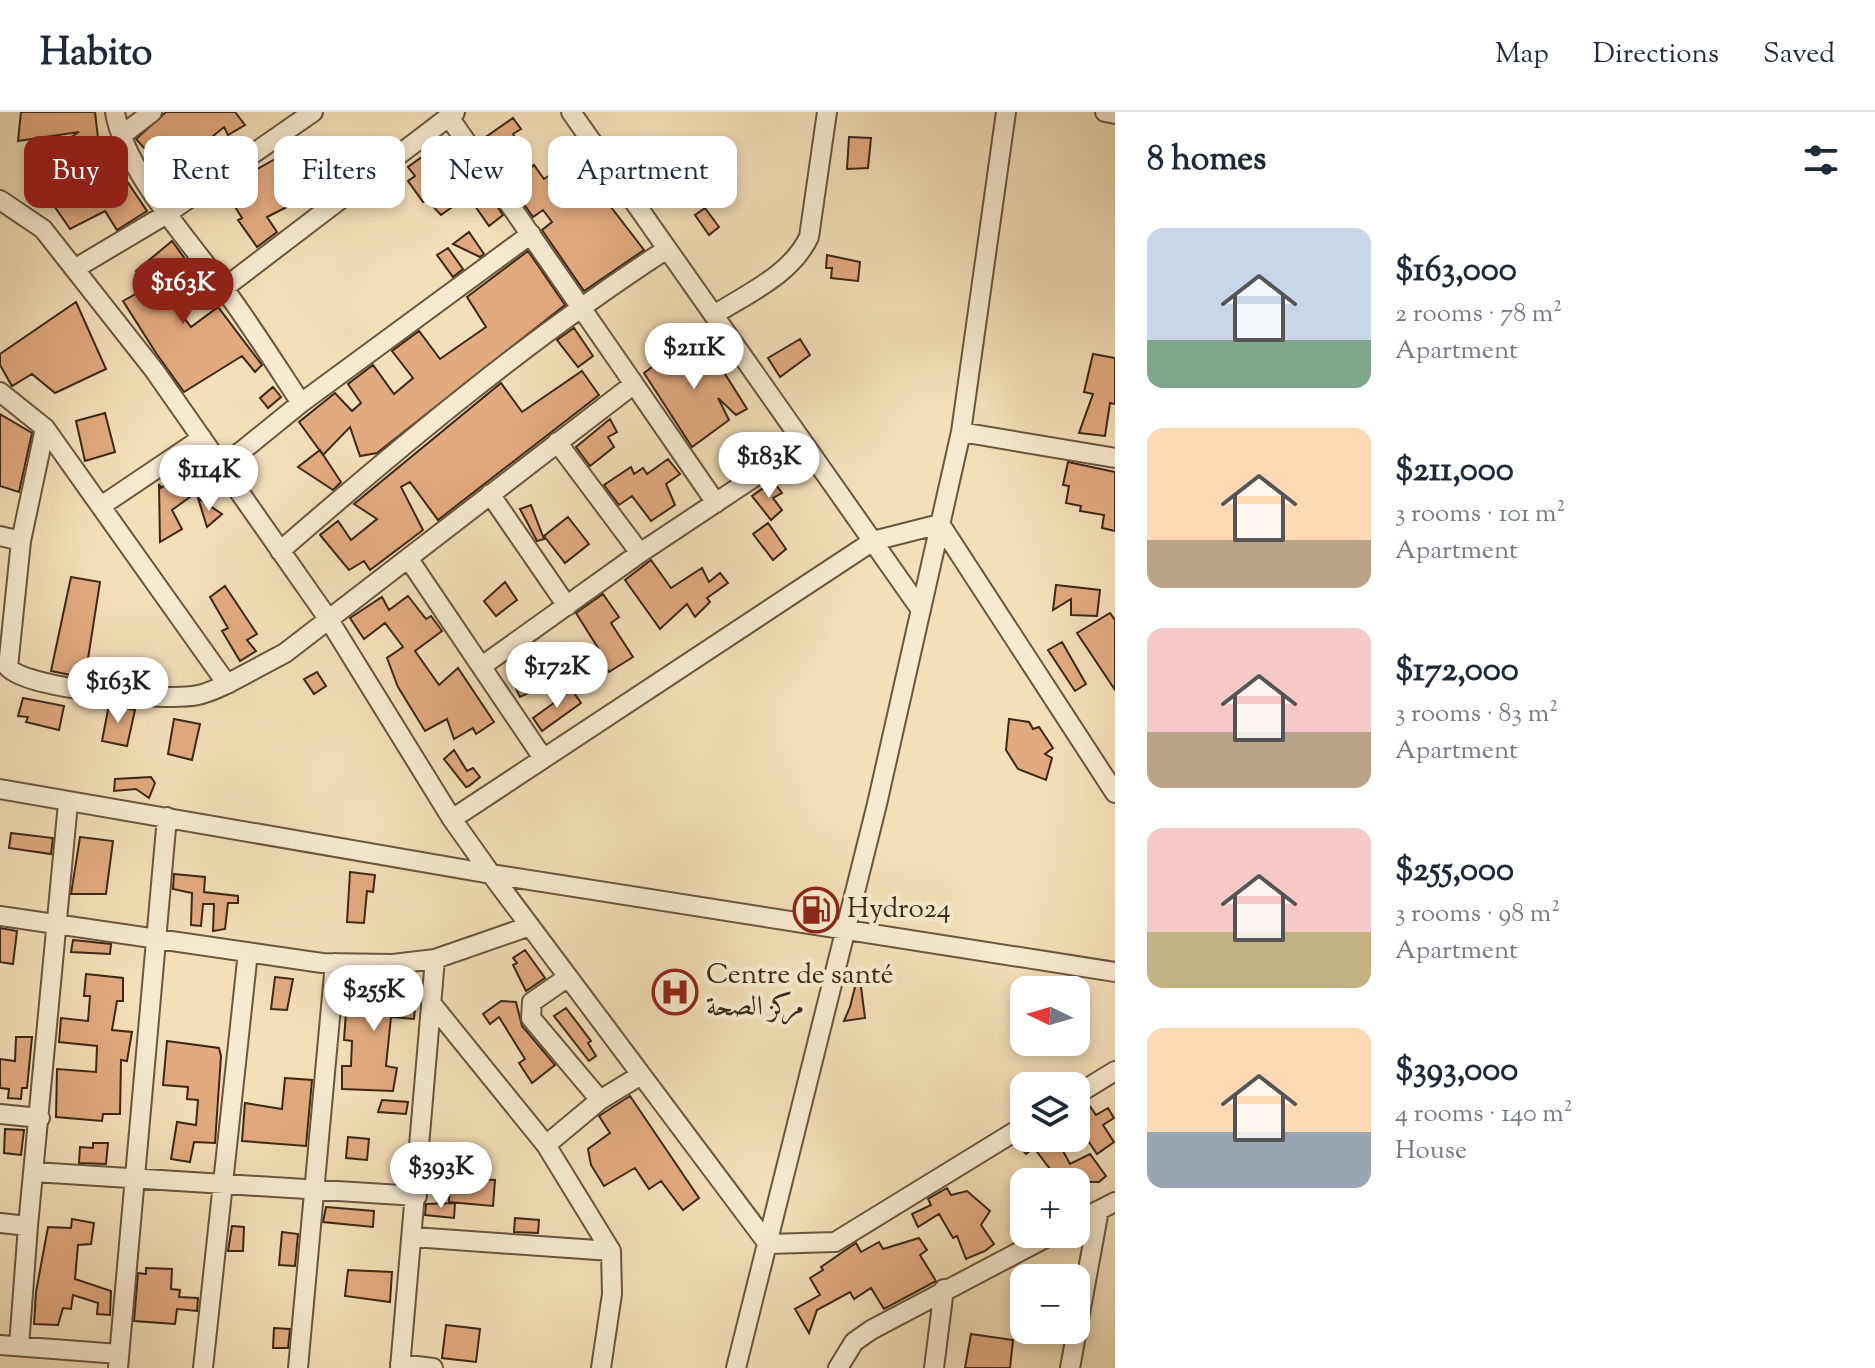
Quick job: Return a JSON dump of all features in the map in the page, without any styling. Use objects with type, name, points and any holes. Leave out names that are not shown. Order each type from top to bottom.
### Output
[{"type":"street","points":[[115,112],[122,135],[165,215],[224,288],[301,403]]},
{"type":"street","points":[[122,135],[152,112]]},
{"type":"street","points":[[279,136],[313,112]]},
{"type":"street","points":[[571,112],[921,610]]},
{"type":"street","points":[[714,315],[791,265],[801,253],[809,237],[827,112]]},
{"type":"street","points":[[736,1368],[846,930],[961,432],[1006,112]]},
{"type":"street","points":[[1105,112],[1115,114]]},
{"type":"street","points":[[405,150],[452,114],[716,503]]},
{"type":"street","points":[[76,268],[165,215],[274,139]]},
{"type":"street","points":[[0,200],[43,229],[76,268],[202,438],[329,620],[452,819],[768,1244]]},
{"type":"street","points":[[224,288],[328,208]]},
{"type":"street","points":[[222,467],[301,403],[531,234]]},
{"type":"street","points":[[280,551],[392,453],[583,307],[667,249]]},
{"type":"street","points":[[45,428],[21,541],[7,655],[12,673],[101,693],[174,697],[198,695],[227,684],[285,653],[634,384]]},
{"type":"street","points":[[0,392],[45,428],[227,684]]},
{"type":"street","points":[[961,432],[1115,458]]},
{"type":"street","points":[[101,506],[202,438]]},
{"type":"street","points":[[557,442],[640,553]]},
{"type":"street","points":[[482,666],[640,553],[804,444]]},
{"type":"street","points":[[490,494],[567,606]]},
{"type":"street","points":[[452,819],[873,541],[940,524]]},
{"type":"street","points":[[940,524],[1115,793]]},
{"type":"street","points":[[0,536],[21,541]]},
{"type":"street","points":[[408,558],[543,758]]},
{"type":"street","points":[[0,789],[491,874],[1115,972]]},
{"type":"street","points":[[19,1346],[68,803]]},
{"type":"street","points":[[0,1345],[118,1361],[167,817]]},
{"type":"street","points":[[0,916],[335,963],[393,964],[435,959],[530,926]]},
{"type":"street","points":[[203,1368],[248,952]]},
{"type":"street","points":[[433,1368],[400,1366],[435,959]]},
{"type":"street","points":[[298,1368],[317,1189],[335,963]]},
{"type":"street","points":[[568,977],[532,1002],[531,1018],[600,1100]]},
{"type":"street","points":[[431,1003],[546,1145],[611,1251],[612,1294],[601,1368]]},
{"type":"street","points":[[1090,1086],[1115,1071]]},
{"type":"street","points":[[546,1145],[600,1100],[641,1075]]},
{"type":"street","points":[[0,1114],[40,1118]]},
{"type":"street","points":[[768,1244],[835,1242],[1010,1135]]},
{"type":"street","points":[[34,1172],[417,1196]]},
{"type":"street","points":[[1070,1368],[1107,1206]]},
{"type":"street","points":[[0,1223],[28,1226]]},
{"type":"street","points":[[413,1237],[611,1251]]},
{"type":"street","points":[[838,1368],[854,1342],[944,1289],[1025,1248]]},
{"type":"street","points":[[934,1368],[944,1289]]},
{"type":"building","points":[[21,112],[95,112],[98,136],[73,136],[79,132],[24,136],[24,140],[18,141]]},
{"type":"building","points":[[166,112],[235,112],[245,125],[228,135],[224,127],[213,136],[144,136],[144,148],[136,139]]},
{"type":"building","points":[[513,118],[521,129],[514,136],[487,136]]},
{"type":"building","points":[[849,137],[871,138],[868,168],[847,169]]},
{"type":"building","points":[[421,158],[421,199],[408,181],[415,176],[408,167]]},
{"type":"building","points":[[274,160],[274,208],[285,208],[267,217],[277,232],[257,247],[238,220],[242,218],[236,208],[258,208],[258,169]]},
{"type":"building","points":[[534,165],[544,179],[548,176],[548,208],[612,208],[644,250],[584,291],[542,230],[552,222],[543,210],[533,217],[527,208],[532,208]]},
{"type":"building","points":[[128,183],[147,211],[117,230],[105,211],[70,229],[56,208],[128,208]]},
{"type":"building","points":[[434,208],[451,208],[441,215]]},
{"type":"building","points":[[476,208],[498,208],[503,215],[489,226]]},
{"type":"building","points":[[705,208],[719,227],[709,235],[695,215]]},
{"type":"building","points":[[469,232],[484,254],[480,257],[453,244]]},
{"type":"building","points":[[172,241],[188,263],[174,272],[180,280],[165,292],[191,327],[218,307],[262,365],[255,372],[242,356],[184,392],[123,301],[148,287],[136,271]]},
{"type":"building","points":[[448,248],[463,269],[453,277],[437,255]]},
{"type":"building","points":[[528,251],[565,305],[377,453],[360,456],[350,427],[323,455],[299,422],[335,393],[352,411],[361,403],[348,384],[373,365],[394,394],[413,378],[392,351],[419,331],[440,359],[486,327],[467,297]]},
{"type":"building","points":[[827,255],[860,262],[858,281],[831,278],[832,268],[826,268]]},
{"type":"building","points":[[76,302],[106,369],[55,393],[32,374],[12,386],[0,365],[0,354]]},
{"type":"building","points":[[574,328],[593,356],[578,367],[557,340]]},
{"type":"building","points":[[800,339],[810,355],[780,377],[768,358]]},
{"type":"building","points":[[674,343],[687,356],[703,345],[710,350],[747,409],[736,415],[718,398],[729,420],[692,447],[644,373],[660,361],[656,355]]},
{"type":"building","points":[[1093,354],[1115,358],[1115,404],[1110,403],[1105,436],[1079,433],[1093,394],[1084,392]]},
{"type":"building","points":[[582,371],[599,395],[438,520],[410,482],[401,487],[423,530],[370,570],[364,561],[349,570],[320,535],[338,521],[351,540],[377,519],[354,504],[501,383],[522,412]]},
{"type":"building","points":[[273,387],[281,397],[268,408],[260,398]]},
{"type":"building","points":[[105,413],[115,452],[85,461],[76,421]]},
{"type":"building","points":[[0,414],[32,433],[19,492],[0,486]]},
{"type":"building","points":[[610,419],[617,432],[608,437],[614,447],[590,466],[576,447]]},
{"type":"building","points":[[740,442],[751,465],[743,470],[729,451]]},
{"type":"building","points":[[320,450],[341,482],[333,490],[298,467]]},
{"type":"building","points":[[668,459],[680,474],[666,484],[675,505],[651,521],[632,496],[619,505],[604,485],[631,467],[634,474],[643,468],[647,474]]},
{"type":"building","points":[[1068,462],[1115,472],[1115,531],[1102,528],[1104,515],[1080,511],[1081,506],[1066,503],[1069,486],[1063,485]]},
{"type":"building","points":[[187,468],[201,483],[201,489],[172,510],[182,529],[160,542],[159,484],[161,488]]},
{"type":"building","points":[[773,481],[782,493],[773,498],[782,510],[771,520],[752,496]]},
{"type":"building","points":[[198,498],[222,514],[207,527]]},
{"type":"building","points":[[531,505],[544,539],[537,541],[520,509]]},
{"type":"building","points":[[568,517],[589,544],[565,563],[544,536]]},
{"type":"building","points":[[768,523],[786,549],[773,560],[753,534]]},
{"type":"building","points":[[651,560],[671,588],[702,568],[709,582],[720,573],[728,583],[707,598],[710,602],[695,617],[687,604],[660,629],[625,580]]},
{"type":"building","points":[[71,577],[100,582],[85,678],[51,671]]},
{"type":"building","points":[[505,582],[517,600],[496,616],[484,601]]},
{"type":"building","points":[[1056,585],[1100,590],[1097,616],[1071,615],[1071,599],[1053,610]]},
{"type":"building","points":[[225,586],[257,634],[247,640],[256,651],[240,661],[222,631],[228,628],[210,597]]},
{"type":"building","points":[[603,594],[619,617],[611,623],[633,657],[609,672],[602,661],[605,659],[576,613]]},
{"type":"building","points":[[408,596],[426,619],[431,616],[442,631],[415,651],[439,685],[458,668],[494,722],[476,734],[473,728],[454,739],[447,719],[425,731],[398,687],[387,658],[403,647],[385,623],[364,639],[350,618],[382,597],[389,610]]},
{"type":"building","points":[[1110,613],[1115,620],[1115,690],[1077,633]]},
{"type":"building","points":[[1062,642],[1086,684],[1075,691],[1048,650]]},
{"type":"building","points":[[535,643],[563,677],[520,697],[509,674],[524,662],[519,655]]},
{"type":"building","points":[[317,672],[326,686],[314,694],[304,679]]},
{"type":"building","points":[[572,690],[581,703],[542,731],[533,718]]},
{"type":"building","points":[[23,698],[64,706],[59,730],[26,722],[28,717],[18,716]]},
{"type":"building","points":[[109,705],[135,710],[127,746],[102,741]]},
{"type":"building","points":[[174,719],[200,724],[192,760],[168,754]]},
{"type":"building","points":[[1009,719],[1029,722],[1033,729],[1039,727],[1053,748],[1045,754],[1052,758],[1046,780],[1018,769],[1006,750]]},
{"type":"building","points":[[454,750],[467,771],[473,768],[480,777],[469,786],[466,787],[444,759]]},
{"type":"building","points":[[151,777],[155,783],[149,798],[136,789],[114,791],[115,779]]},
{"type":"building","points":[[11,833],[53,838],[51,854],[9,848]]},
{"type":"building","points":[[80,837],[113,841],[106,894],[71,894]]},
{"type":"building","points":[[350,872],[375,875],[373,892],[367,891],[364,923],[347,922]]},
{"type":"building","points":[[174,874],[205,877],[204,892],[238,896],[238,903],[228,903],[225,929],[213,931],[214,904],[203,904],[201,926],[191,925],[192,893],[173,889]]},
{"type":"building","points":[[0,928],[17,931],[13,964],[0,962]]},
{"type":"building","points":[[73,940],[111,944],[110,954],[71,952]]},
{"type":"building","points":[[525,950],[545,978],[526,991],[513,965],[517,963],[513,958]]},
{"type":"building","points":[[859,971],[865,1018],[844,1021],[850,1007]]},
{"type":"building","points":[[86,974],[123,978],[123,1001],[117,1001],[112,1030],[132,1032],[127,1061],[121,1060],[120,1114],[103,1114],[102,1121],[56,1117],[57,1069],[96,1072],[97,1046],[59,1042],[61,1018],[88,1021],[90,996],[84,996]]},
{"type":"building","points":[[275,977],[293,979],[287,1010],[271,1009]]},
{"type":"building","points":[[392,982],[417,984],[414,1019],[391,1017],[386,1066],[397,1068],[393,1091],[342,1089],[342,1066],[351,1066],[352,1041],[344,1040],[348,984],[392,987]]},
{"type":"building","points":[[501,1001],[516,1002],[522,1026],[555,1065],[532,1083],[519,1063],[525,1059],[499,1017],[490,1024],[483,1014]]},
{"type":"building","points":[[566,1008],[591,1041],[588,1043],[596,1056],[589,1061],[554,1016]]},
{"type":"building","points":[[16,1037],[32,1037],[27,1088],[22,1088],[21,1099],[8,1098],[9,1089],[0,1088],[0,1059],[15,1061]]},
{"type":"building","points":[[167,1041],[219,1048],[221,1056],[215,1143],[194,1142],[190,1162],[171,1159],[177,1122],[196,1125],[198,1100],[187,1099],[188,1087],[163,1085]]},
{"type":"building","points":[[285,1078],[312,1080],[306,1146],[242,1141],[245,1103],[282,1109]]},
{"type":"building","points":[[630,1096],[699,1198],[683,1210],[661,1181],[649,1189],[635,1168],[604,1186],[591,1165],[588,1149],[610,1133],[599,1116]]},
{"type":"building","points":[[382,1100],[408,1102],[406,1114],[378,1112]]},
{"type":"building","points":[[1090,1106],[1096,1115],[1108,1108],[1114,1118],[1103,1125],[1114,1142],[1097,1154],[1090,1144]]},
{"type":"building","points":[[5,1129],[24,1130],[21,1155],[4,1153]]},
{"type":"building","points":[[348,1137],[369,1139],[367,1160],[346,1158]]},
{"type":"building","points":[[93,1143],[108,1143],[106,1164],[79,1163],[80,1147],[93,1148]]},
{"type":"building","points":[[1037,1152],[1064,1152],[1070,1164],[1090,1154],[1106,1176],[1099,1182],[1090,1182],[1090,1168],[1049,1168]]},
{"type":"building","points":[[450,1178],[495,1180],[493,1206],[449,1202]]},
{"type":"building","points":[[947,1188],[951,1195],[967,1191],[990,1211],[981,1225],[994,1244],[985,1251],[966,1259],[957,1236],[953,1238],[939,1214],[918,1227],[912,1214],[931,1205],[928,1199]]},
{"type":"building","points":[[455,1203],[454,1218],[425,1215],[426,1204]]},
{"type":"building","points":[[326,1207],[374,1211],[373,1227],[323,1222]]},
{"type":"building","points":[[515,1218],[539,1220],[538,1233],[514,1232]]},
{"type":"building","points":[[72,1219],[94,1223],[91,1244],[78,1245],[75,1279],[111,1291],[110,1315],[97,1314],[98,1303],[73,1295],[71,1309],[63,1308],[58,1325],[34,1324],[36,1292],[48,1227],[71,1228]]},
{"type":"building","points":[[232,1226],[244,1227],[243,1251],[228,1251]]},
{"type":"building","points":[[282,1232],[298,1234],[295,1266],[279,1265]]},
{"type":"building","points":[[919,1238],[927,1250],[920,1255],[936,1281],[884,1309],[871,1288],[854,1299],[850,1292],[817,1310],[809,1333],[795,1309],[820,1295],[810,1278],[823,1270],[821,1267],[856,1243],[861,1252],[879,1242],[883,1249]]},
{"type":"building","points":[[146,1268],[172,1269],[171,1289],[180,1290],[179,1297],[198,1298],[197,1311],[177,1309],[175,1324],[134,1321],[138,1273],[146,1274]]},
{"type":"building","points":[[348,1270],[392,1272],[390,1302],[345,1296]]},
{"type":"building","points":[[446,1325],[480,1329],[476,1362],[442,1358]]},
{"type":"building","points":[[274,1328],[290,1329],[288,1348],[273,1348]]},
{"type":"building","points":[[971,1334],[1010,1340],[1013,1344],[1010,1368],[965,1368]]},
{"type":"place","name":"Hydro24","points":[[816,910]]},
{"type":"place","name":"Centre de santé مركز الصحة","points":[[675,992]]}]
